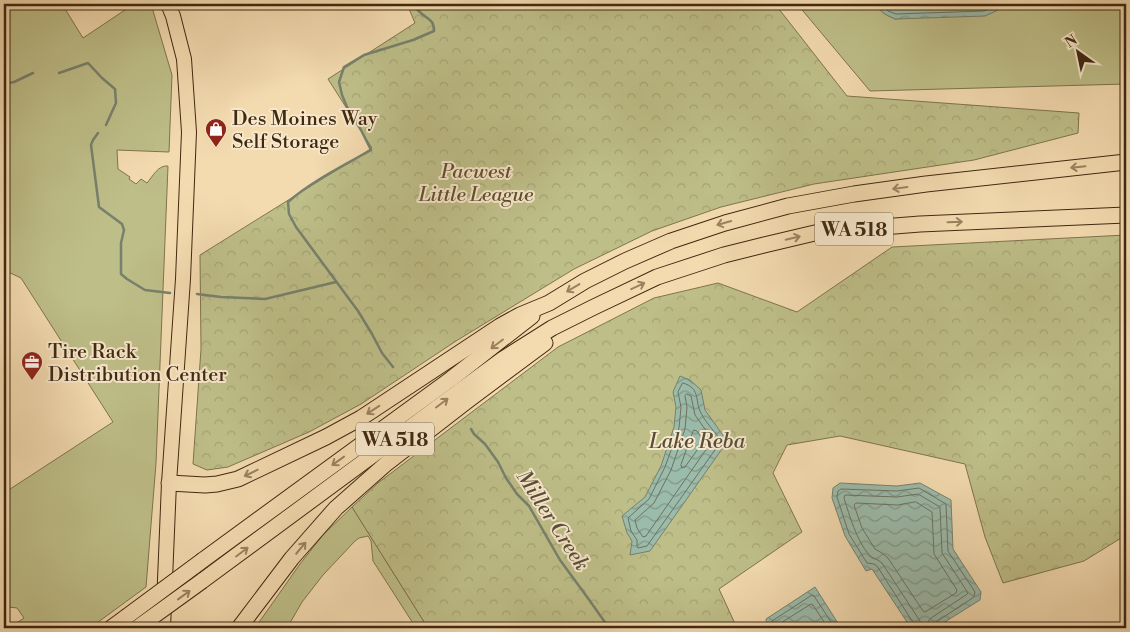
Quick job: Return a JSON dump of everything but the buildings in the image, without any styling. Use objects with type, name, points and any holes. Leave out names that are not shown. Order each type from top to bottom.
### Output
[{"type":"highway","name":"WA 518","points":[[111,628],[451,378],[549,303],[625,260],[717,225],[788,206],[854,194],[1126,162]]},
{"type":"highway","name":"WA 518","points":[[137,628],[502,359],[552,328],[657,277],[724,255],[819,232],[920,224],[1126,215]]},
{"type":"highway","points":[[169,483],[211,485],[238,479],[361,418],[500,326],[549,303]]},
{"type":"highway","points":[[239,628],[292,558],[336,508],[358,488],[460,406],[594,306]]},
{"type":"main road","points":[[164,628],[169,483],[183,279],[190,132],[184,59],[168,4]]},
{"type":"green space","points":[[4,4],[62,4],[83,38],[134,4],[151,4],[172,75],[169,152],[117,150],[118,169],[130,177],[129,179],[136,184],[141,179],[147,183],[161,167],[168,166],[156,463],[146,587],[90,628],[9,628],[24,618],[17,608],[8,607],[4,599],[4,493],[113,422],[21,278],[4,270]]},
{"type":"green space","name":"Pacwest Little League","points":[[407,4],[775,4],[847,96],[1079,113],[1078,133],[974,160],[814,184],[721,207],[652,231],[574,269],[456,341],[361,404],[309,432],[228,467],[207,470],[193,464],[201,349],[200,255],[372,148],[328,79],[415,23]]},
{"type":"green space","points":[[799,4],[877,4],[882,12],[895,19],[996,11],[1005,4],[1126,4],[1126,84],[870,91]]},
{"type":"green space","points":[[1126,235],[1126,535],[1084,561],[1003,583],[985,537],[965,464],[840,436],[787,445],[773,473],[802,532],[719,589],[737,628],[428,628],[352,507],[378,483],[558,347],[654,298],[718,283],[797,312],[892,247]]},
{"type":"green space","points":[[352,507],[428,628],[416,628],[373,561],[371,541],[368,536],[355,541],[323,575],[302,602],[287,628],[255,628],[323,535]]},
{"type":"water","points":[[877,4],[1005,4],[985,16],[895,19],[882,12]]},
{"type":"water","name":"Lake Reba","points":[[680,376],[690,380],[701,390],[705,410],[725,438],[722,449],[650,551],[630,555],[632,541],[627,533],[622,516],[645,497],[661,466],[674,427],[676,407],[673,392]]},
{"type":"water","points":[[840,483],[897,486],[920,483],[951,500],[953,549],[981,592],[980,600],[935,628],[911,628],[872,569],[866,571],[845,536],[832,498],[833,488]]},
{"type":"water","points":[[815,587],[841,628],[767,628],[766,619]]},
{"type":"waterway","name":"Miller Creek","points":[[393,367],[382,353],[358,311],[296,227],[289,214],[288,202],[317,181],[371,150],[347,107],[339,82],[344,67],[364,55],[413,40],[434,31],[432,22],[419,12],[413,4]]},
{"type":"waterway","points":[[59,73],[88,63],[115,89],[116,103],[106,125]]},
{"type":"waterway","points":[[4,84],[14,82],[33,73]]},
{"type":"waterway","name":"Miller Creek","points":[[98,133],[91,145],[99,207],[122,224],[124,230],[121,243],[121,274],[145,290],[170,293]]},
{"type":"waterway","name":"Miller Creek","points":[[197,294],[265,299],[336,282]]},
{"type":"waterway","name":"Miller Creek","points":[[471,429],[498,462],[517,494],[529,506],[560,560],[609,628]]},
{"type":"place","name":"Des Moines Way Self Storage","points":[[216,148]]},
{"type":"place","name":"Tire Rack Distribution Center","points":[[32,381]]}]
